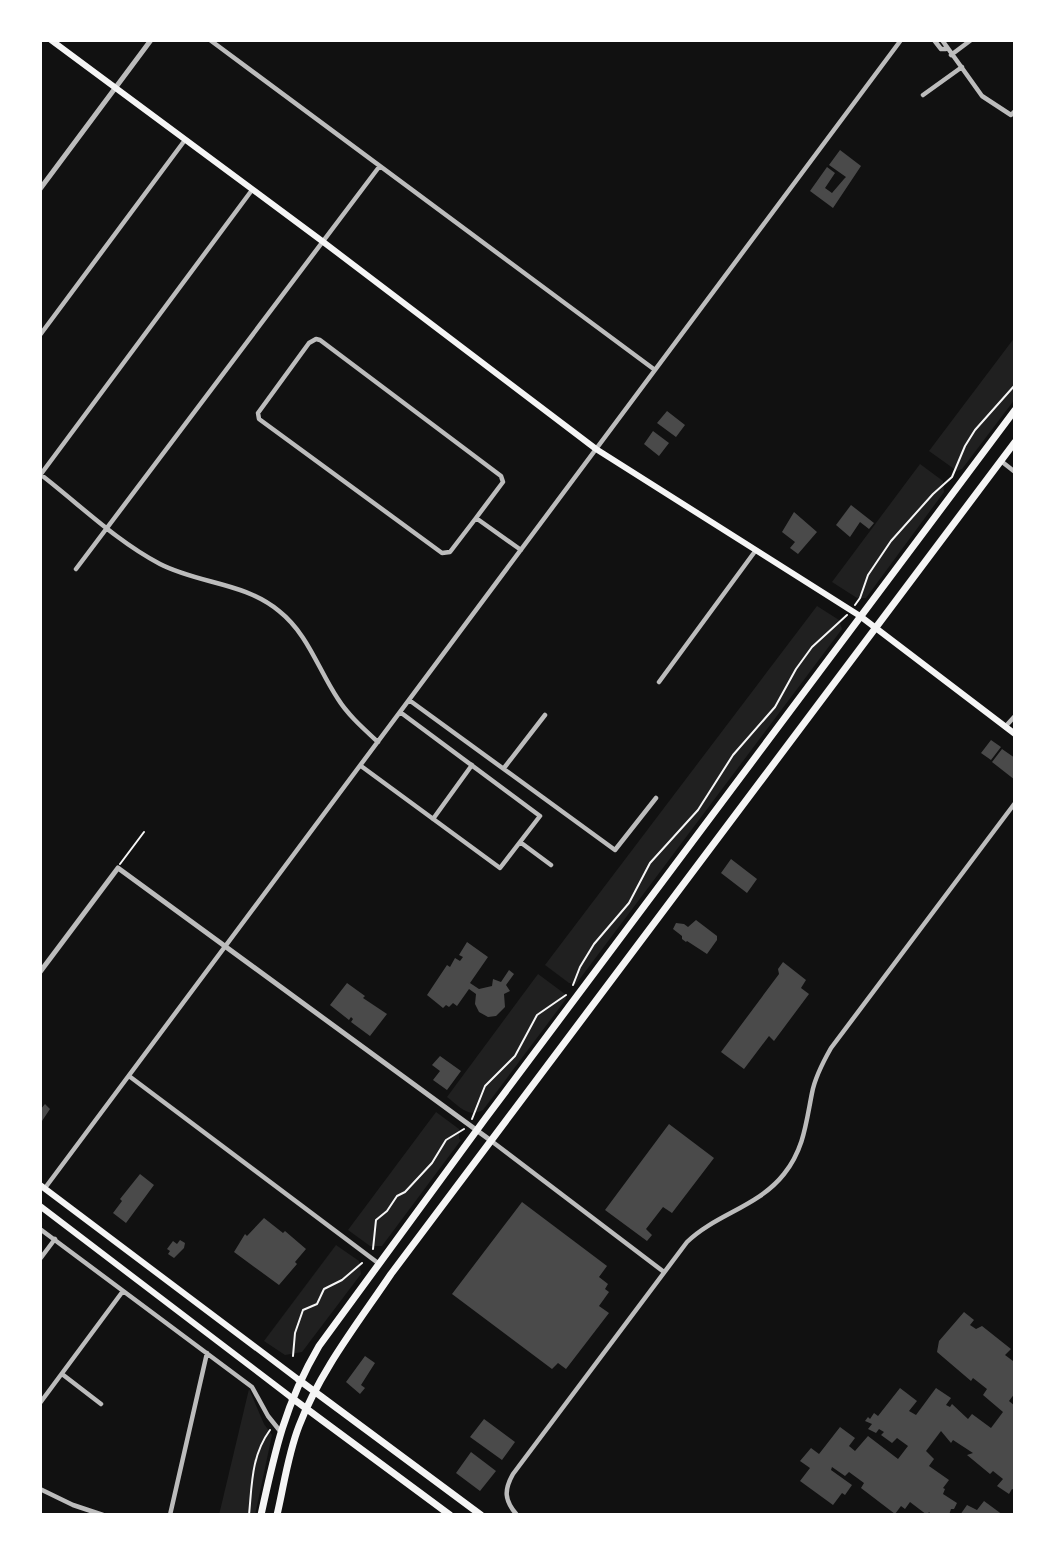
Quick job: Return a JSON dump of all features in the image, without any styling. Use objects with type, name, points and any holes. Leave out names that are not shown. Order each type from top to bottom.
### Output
[{"type":"main road","points":[[51,40],[596,449],[860,616],[1015,734]]},
{"type":"main road","points":[[261,1515],[280,1431],[299,1380],[319,1346],[476,1130],[1015,410]]},
{"type":"main road","points":[[277,1515],[293,1443],[315,1391],[335,1356],[391,1274],[1015,442]]},
{"type":"main road","points":[[42,1188],[481,1515]]},
{"type":"main road","points":[[40,1206],[450,1515]]},
{"type":"street","points":[[40,189],[151,40]]},
{"type":"street","points":[[210,40],[655,370]]},
{"type":"street","points":[[42,1188],[226,947],[901,40]]},
{"type":"street","points":[[934,40],[941,49],[946,48]]},
{"type":"street","points":[[942,40],[982,96],[1011,116],[1015,111]]},
{"type":"street","points":[[951,55],[971,40]]},
{"type":"street","points":[[923,95],[962,67]]},
{"type":"street","points":[[40,335],[185,140]]},
{"type":"street","points":[[76,569],[379,167]]},
{"type":"street","points":[[252,190],[41,474],[107,527],[157,562],[185,575],[250,592],[276,608],[298,629],[339,700],[378,741]]},
{"type":"street","points":[[320,340],[501,476],[503,482],[476,518],[450,552],[442,553],[258,419],[258,413],[309,343],[320,340]]},
{"type":"street","points":[[1001,461],[1015,472]]},
{"type":"street","points":[[476,518],[521,550]]},
{"type":"street","points":[[659,682],[756,551]]},
{"type":"street","points":[[410,699],[615,850],[656,798]]},
{"type":"street","points":[[361,766],[500,868],[540,816],[400,712]]},
{"type":"street","points":[[504,768],[545,715]]},
{"type":"street","points":[[1006,727],[1015,716]]},
{"type":"street","points":[[433,819],[472,765]]},
{"type":"street","points":[[517,1515],[508,1503],[506,1494],[513,1474],[687,1242],[716,1219],[761,1197],[783,1175],[804,1138],[815,1084],[831,1048],[1015,803]]},
{"type":"street","points":[[520,842],[551,865]]},
{"type":"street","points":[[40,972],[118,867],[490,1140],[664,1272]]},
{"type":"street","points":[[129,1076],[378,1263]]},
{"type":"street","points":[[40,1229],[252,1387],[280,1431]]},
{"type":"street","points":[[40,1259],[55,1239]]},
{"type":"street","points":[[40,1403],[123,1291]]},
{"type":"street","points":[[170,1515],[207,1353]]},
{"type":"street","points":[[62,1374],[101,1404]]},
{"type":"street","points":[[40,1489],[72,1505],[103,1515]]},
{"type":"path","points":[[573,985],[594,944],[629,903],[650,863],[698,810],[733,755],[775,707],[812,647],[851,610],[860,598],[868,575],[891,541],[952,477],[975,430],[1015,385]]},
{"type":"path","points":[[118,867],[144,832]]},
{"type":"path","points":[[293,1356],[295,1333],[303,1310],[317,1304],[324,1289],[342,1280],[362,1263]]},
{"type":"path","points":[[249,1515],[254,1466],[261,1444],[270,1430]]},
{"type":"shaded area","points":[[1015,337],[1015,399],[962,469],[957,471],[929,451]]},
{"type":"shaded area","points":[[920,464],[943,481],[944,492],[866,598],[857,598],[832,582]]},
{"type":"shaded area","points":[[817,606],[839,620],[842,629],[576,984],[569,983],[545,965]]},
{"type":"shaded area","points":[[538,974],[565,994],[566,999],[483,1110],[473,1113],[464,1110],[447,1097]]},
{"type":"shaded area","points":[[436,1112],[459,1129],[461,1140],[382,1246],[370,1246],[348,1230]]},
{"type":"shaded area","points":[[336,1245],[359,1261],[361,1274],[302,1352],[285,1355],[264,1341]]},
{"type":"shaded area","points":[[249,1389],[264,1424],[272,1435],[255,1515],[219,1515]]},
{"type":"building","points":[[840,150],[861,166],[833,208],[810,191],[827,167],[835,173],[825,188],[832,193],[846,177],[829,165]]},
{"type":"building","points":[[667,411],[685,425],[676,437],[657,423]]},
{"type":"building","points":[[653,431],[669,443],[659,456],[644,444]]},
{"type":"building","points":[[851,505],[874,523],[869,529],[860,522],[850,537],[836,525]]},
{"type":"building","points":[[794,512],[817,532],[798,554],[790,548],[795,542],[782,532]]},
{"type":"building","points":[[991,740],[1001,747],[991,760],[981,753]]},
{"type":"building","points":[[1002,749],[1015,758],[1015,780],[992,762]]},
{"type":"building","points":[[731,859],[757,879],[747,893],[721,873]]},
{"type":"building","points":[[696,920],[717,936],[707,954],[686,942],[673,929],[676,923],[688,927]]},
{"type":"building","points":[[467,942],[488,957],[470,983],[479,989],[492,986],[493,979],[501,982],[509,970],[514,974],[506,985],[510,991],[504,994],[505,1007],[496,1016],[488,1017],[479,1012],[475,1004],[476,994],[469,989],[457,1006],[453,1003],[443,1008],[427,995],[447,965],[450,967],[455,958],[460,961],[463,957],[459,955]]},
{"type":"building","points":[[783,962],[806,980],[801,988],[809,994],[774,1041],[769,1036],[744,1069],[721,1052],[779,974],[778,969]]},
{"type":"building","points":[[347,983],[387,1014],[370,1036],[351,1022],[351,1017],[349,1020],[330,1005]]},
{"type":"building","points":[[440,1056],[461,1071],[447,1090],[433,1080],[440,1071],[432,1065]]},
{"type":"building","points":[[45,1104],[50,1109],[40,1124],[40,1110]]},
{"type":"building","points":[[669,1124],[714,1158],[672,1213],[663,1207],[646,1229],[652,1235],[647,1241],[605,1210]]},
{"type":"building","points":[[140,1174],[154,1185],[126,1223],[113,1213],[122,1201],[120,1199]]},
{"type":"building","points":[[522,1202],[607,1266],[599,1277],[608,1284],[605,1289],[609,1292],[599,1306],[609,1313],[566,1369],[558,1363],[552,1369],[452,1294]]},
{"type":"building","points":[[264,1218],[306,1249],[279,1285],[234,1252],[245,1234],[247,1236]]},
{"type":"building","points":[[180,1240],[185,1243],[184,1248],[174,1258],[168,1254],[170,1251],[167,1249],[173,1241],[177,1244]]},
{"type":"building","points":[[964,1312],[974,1320],[970,1325],[976,1329],[982,1326],[1011,1349],[1005,1355],[1013,1361],[1015,1357],[1015,1393],[1009,1401],[1015,1406],[1015,1490],[1012,1489],[1009,1494],[997,1486],[1003,1479],[993,1471],[990,1474],[967,1455],[973,1453],[953,1440],[951,1443],[941,1431],[926,1451],[934,1459],[929,1466],[949,1480],[943,1488],[943,1494],[957,1503],[949,1515],[932,1515],[929,1512],[927,1515],[910,1502],[905,1509],[901,1506],[895,1514],[861,1488],[864,1483],[849,1472],[845,1476],[832,1467],[831,1470],[852,1485],[833,1505],[800,1481],[810,1468],[800,1461],[811,1448],[819,1454],[840,1427],[855,1438],[849,1446],[855,1451],[868,1436],[898,1459],[908,1446],[897,1438],[892,1443],[881,1435],[884,1432],[879,1429],[876,1433],[868,1429],[872,1424],[865,1421],[874,1413],[878,1416],[900,1388],[917,1401],[909,1411],[916,1415],[936,1388],[951,1398],[946,1405],[950,1407],[952,1404],[968,1419],[972,1414],[991,1428],[1003,1412],[983,1395],[987,1389],[973,1378],[971,1381],[937,1352],[939,1341]]},
{"type":"building","points":[[365,1356],[375,1363],[361,1385],[365,1388],[360,1394],[346,1382]]},
{"type":"building","points":[[484,1419],[515,1442],[502,1460],[470,1437]]},
{"type":"building","points":[[471,1452],[496,1471],[480,1491],[456,1473]]},
{"type":"building","points":[[984,1501],[1003,1515],[960,1515],[967,1505],[977,1510]]}]
